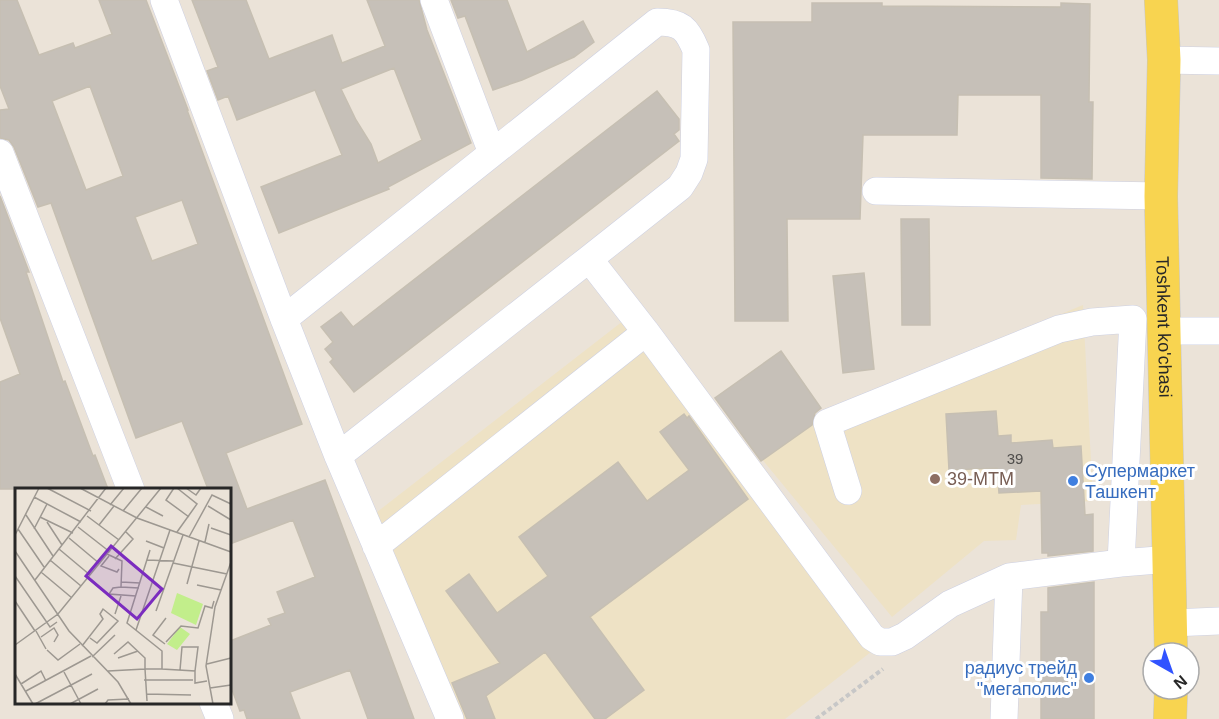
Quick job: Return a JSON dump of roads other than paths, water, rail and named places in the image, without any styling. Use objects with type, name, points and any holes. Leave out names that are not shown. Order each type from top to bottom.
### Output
[{"type":"main road","name":"Toshkent ko'chasi","points":[[1161,0],[1164,60],[1161,196],[1171,638]]},
{"type":"main road","points":[[1170,719],[1171,701]]},
{"type":"street","points":[[164,0],[338,456],[450,719]]},
{"type":"street","points":[[434,0],[492,153]]},
{"type":"street","points":[[284,319],[657,22],[671,22],[682,27],[690,35],[696,50],[694,159],[689,173],[680,186],[338,456]]},
{"type":"street","points":[[1164,60],[1219,61]]},
{"type":"street","points":[[0,153],[131,488]]},
{"type":"street","points":[[876,191],[1161,196]]},
{"type":"street","points":[[589,259],[646,332],[872,637],[880,642],[892,642],[905,636],[950,604],[1009,577],[1170,559]]},
{"type":"street","points":[[848,491],[827,423],[1059,329],[1092,322],[1132,319],[1121,563]]},
{"type":"street","points":[[1164,331],[1219,331]]},
{"type":"street","points":[[376,546],[646,332]]},
{"type":"street","points":[[1004,719],[1009,577]]},
{"type":"street","points":[[1171,638],[1219,621]]},
{"type":"street","points":[[214,704],[220,719]]},
{"type":"place","name":"39-MTM","points":[[935,479]]},
{"type":"place","name":"Супермаркет Ташкент","points":[[1073,481]]},
{"type":"place","name":"радиус трейд \"мегаполис\"","points":[[1089,678]]}]
